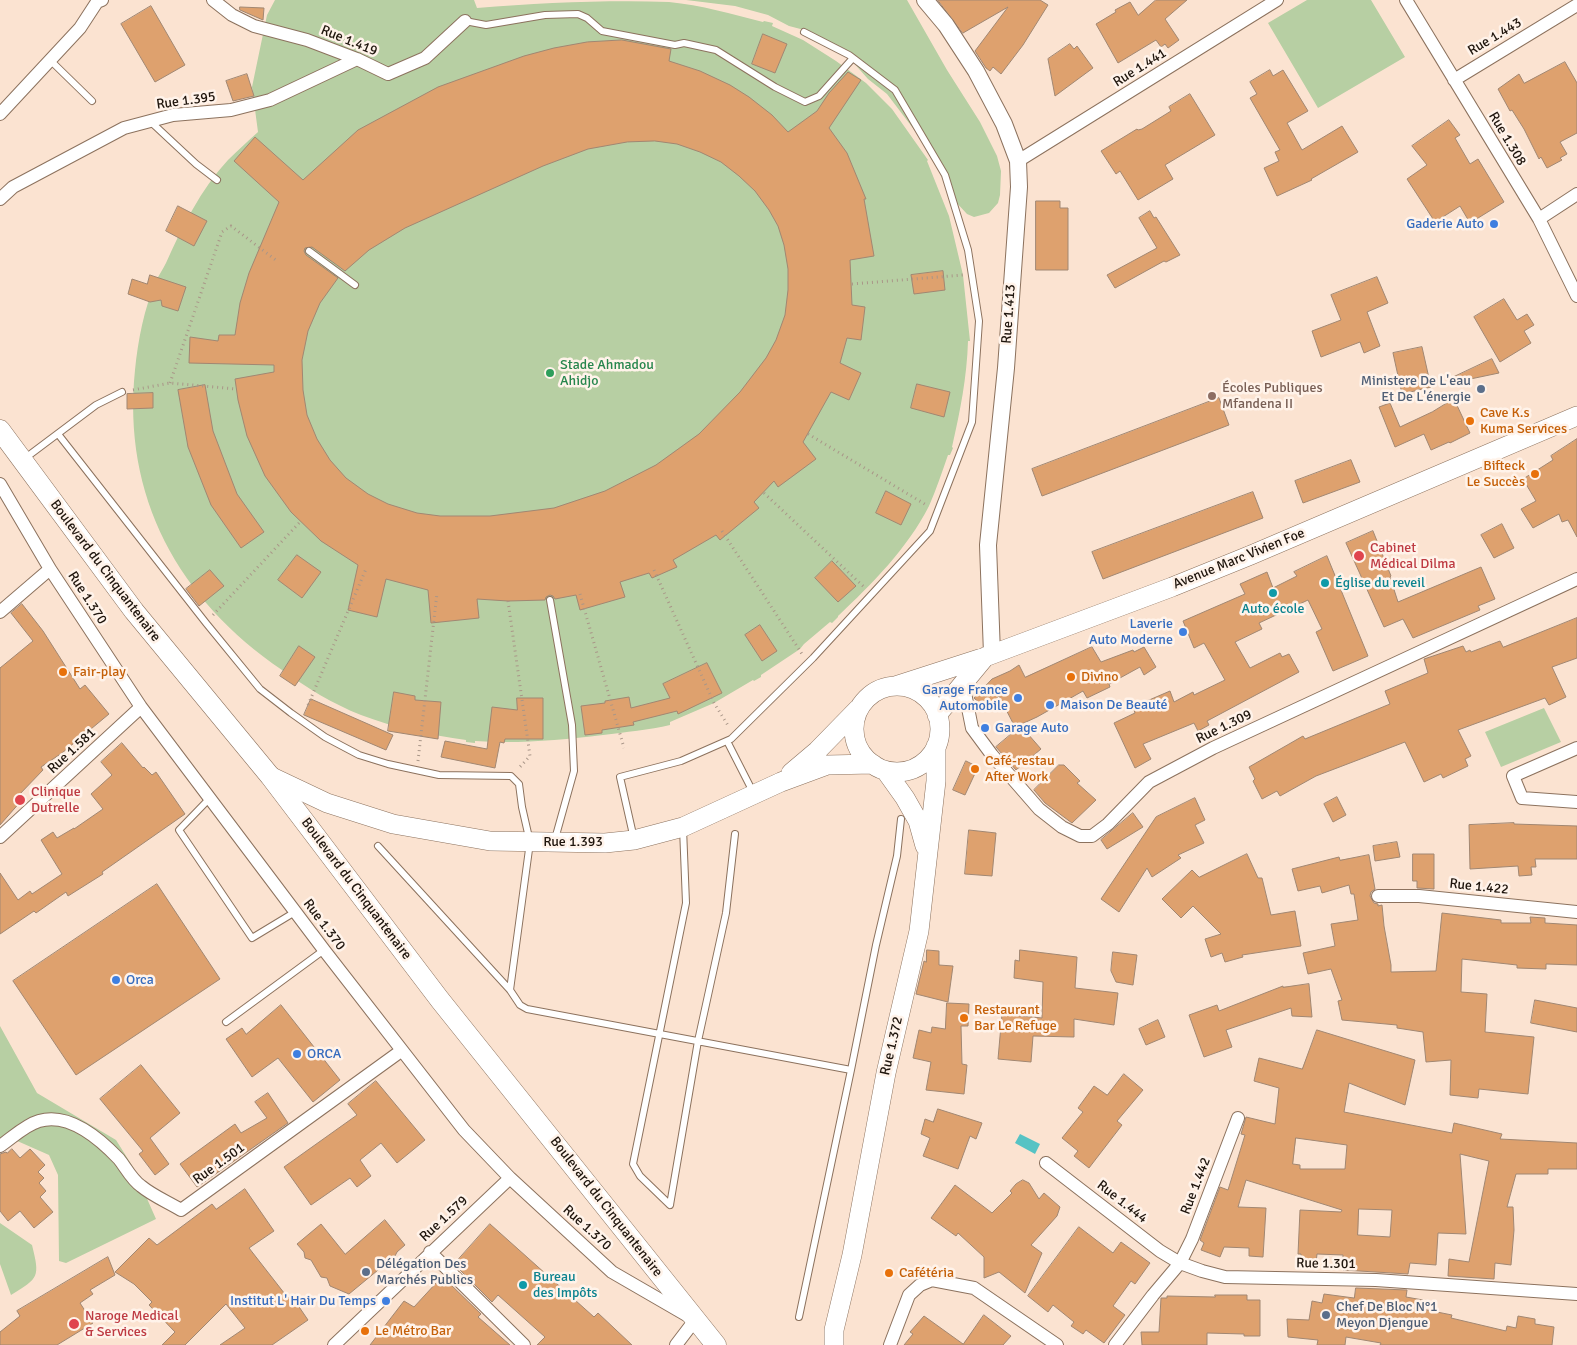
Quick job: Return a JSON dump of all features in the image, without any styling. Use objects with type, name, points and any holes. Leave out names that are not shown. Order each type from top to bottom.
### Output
[{"type":"main road","name":"Avenue Marc Vivien Foe","points":[[895,686],[1076,624],[1251,556],[1577,416]]},
{"type":"main road","name":"Boulevard du Cinquantenaire","points":[[0,430],[134,611],[270,776],[440,1000],[716,1345]]},
{"type":"main road","points":[[937,715],[988,655]]},
{"type":"main road","points":[[781,782],[817,751],[877,690],[895,686],[916,690],[932,705],[937,715],[940,730],[936,746],[928,759],[915,768],[900,772],[879,767]]},
{"type":"main road","points":[[858,710],[854,730],[855,740],[859,749],[865,758],[879,767],[905,798],[918,821],[928,855]]},
{"type":"main road","name":"Rue 1.372","points":[[831,1340],[852,1255],[886,1073],[919,931],[936,781],[936,746]]},
{"type":"main road","name":"Rue 1.393","points":[[270,776],[327,803],[393,824],[490,841],[605,843],[634,840],[683,827],[781,782],[827,764],[879,767]]},
{"type":"street","points":[[0,114],[80,28],[98,2],[102,0]]},
{"type":"street","name":"Rue 1.419","points":[[213,0],[232,15],[254,26],[307,40],[357,59],[388,74],[425,58],[466,22]]},
{"type":"street","name":"Rue 1.413","points":[[925,0],[946,25],[976,71],[1004,124],[1018,161],[1006,368],[988,545],[988,655]]},
{"type":"street","name":"Rue 1.441","points":[[1018,161],[1277,0]]},
{"type":"street","name":"Rue 1.308","points":[[1406,0],[1538,219],[1577,296]]},
{"type":"street","name":"Rue 1.443","points":[[1454,80],[1577,5]]},
{"type":"street","name":"Rue 1.395","points":[[0,199],[13,187],[124,128],[173,114],[231,110],[270,100],[357,59]]},
{"type":"street","points":[[1538,219],[1577,194]]},
{"type":"street","name":"Rue 1.370","points":[[0,484],[50,568],[141,707],[401,1051],[464,1130],[510,1178],[612,1272],[695,1320]]},
{"type":"street","points":[[0,612],[50,568]]},
{"type":"street","name":"Rue 1.309","points":[[963,683],[972,728],[992,755],[1040,809],[1062,827],[1080,836],[1092,836],[1108,824],[1149,782],[1213,748],[1577,579]]},
{"type":"street","name":"Rue 1.581","points":[[0,838],[141,707]]},
{"type":"street","points":[[1577,748],[1513,776],[1522,798],[1577,802]]},
{"type":"street","name":"Rue 1.422","points":[[1378,896],[1420,896],[1577,912]]},
{"type":"street","name":"Rue 1.501","points":[[0,1146],[39,1121],[58,1120],[79,1127],[97,1138],[118,1159],[140,1186],[181,1210],[401,1051]]},
{"type":"street","name":"Rue 1.442","points":[[1180,1263],[1192,1239],[1238,1118]]},
{"type":"street","name":"Rue 1.444","points":[[1046,1163],[1160,1251],[1180,1263]]},
{"type":"street","name":"Rue 1.579","points":[[334,1345],[510,1178]]},
{"type":"street","points":[[430,1252],[524,1345]]},
{"type":"street","points":[[1115,1345],[1180,1263]]},
{"type":"street","name":"Rue 1.301","points":[[1180,1263],[1225,1277],[1376,1280],[1577,1294]]},
{"type":"street","points":[[890,1345],[909,1294],[920,1285],[932,1280],[974,1288],[1057,1345]]},
{"type":"street","points":[[676,1345],[695,1320]]},
{"type":"street","points":[[343,1336],[353,1345]]},
{"type":"lane","points":[[466,22],[486,25],[545,15],[578,14],[587,18],[602,31],[675,45],[684,43],[716,50],[775,87],[805,102],[819,96],[853,58]]},
{"type":"lane","points":[[634,840],[620,777],[681,761],[727,741],[812,658],[930,531],[972,422],[979,321],[968,250],[945,175],[895,90],[853,58],[804,32]]},
{"type":"lane","points":[[50,60],[92,102]]},
{"type":"lane","points":[[150,121],[196,164],[217,180]]},
{"type":"lane","points":[[309,251],[354,285]]},
{"type":"lane","points":[[22,460],[96,406],[122,392]]},
{"type":"lane","points":[[58,434],[260,689],[324,736],[359,755],[388,764],[439,775],[511,776],[519,784],[522,808],[530,842],[510,990]]},
{"type":"lane","points":[[550,600],[572,725],[574,771],[554,843]]},
{"type":"lane","points":[[727,741],[755,795]]},
{"type":"lane","points":[[210,798],[179,830],[252,938],[295,912]]},
{"type":"lane","points":[[798,1317],[876,945],[897,856],[901,818]]},
{"type":"lane","points":[[683,827],[686,903],[633,1164],[640,1176],[670,1205],[698,1041],[726,913],[735,834]]},
{"type":"lane","points":[[378,846],[510,990],[520,1005],[527,1009],[851,1070]]},
{"type":"lane","points":[[226,1022],[324,950]]},
{"type":"path","points":[[170,383],[222,232],[230,226],[277,261]]},
{"type":"path","points":[[852,284],[964,275]]},
{"type":"path","points":[[122,392],[170,383],[236,389]]},
{"type":"path","points":[[808,434],[928,506]]},
{"type":"path","points":[[764,493],[866,590]]},
{"type":"path","points":[[206,623],[300,522]]},
{"type":"path","points":[[722,531],[800,649]]},
{"type":"path","points":[[308,705],[366,569]]},
{"type":"path","points":[[654,570],[714,703],[734,736]]},
{"type":"path","points":[[417,770],[437,593]]},
{"type":"path","points":[[580,594],[624,748]]},
{"type":"path","points":[[508,601],[530,756],[511,776]]},
{"type":"green space","name":"Stade Ahmadou Ahidjo","points":[[275,0],[474,0],[477,8],[621,1],[669,2],[693,5],[773,23],[772,26],[803,40],[836,61],[866,83],[892,109],[928,160],[949,216],[963,275],[970,341],[968,341],[965,381],[953,448],[950,455],[948,455],[929,506],[900,551],[832,623],[830,622],[800,649],[761,675],[761,677],[714,703],[670,722],[670,725],[637,731],[571,738],[523,742],[475,741],[475,743],[374,720],[330,701],[282,670],[245,642],[213,611],[186,577],[165,541],[148,502],[138,460],[133,416],[135,370],[142,325],[148,302],[156,281],[186,222],[218,171],[258,132],[252,87],[267,15]]},
{"type":"green space","points":[[686,0],[907,0],[947,70],[980,122],[997,156],[1001,171],[998,203],[989,213],[974,217],[967,214],[955,201],[925,144],[887,94],[868,79],[852,61],[812,32],[789,26],[768,15],[735,6]]},
{"type":"green space","points":[[1307,0],[1371,0],[1405,57],[1318,108],[1268,23]]},
{"type":"green space","points":[[1544,708],[1561,742],[1501,767],[1485,732]]},
{"type":"green space","points":[[0,1026],[37,1093],[116,1140],[133,1167],[156,1219],[66,1263],[59,1261],[58,1175],[49,1155],[15,1140],[0,1145]]},
{"type":"green space","points":[[0,1223],[32,1245],[36,1264],[35,1276],[32,1280],[11,1295],[0,1264]]},
{"type":"water","points":[[1020,1134],[1040,1144],[1035,1154],[1015,1143]]},
{"type":"building","points":[[938,0],[1040,0],[1048,5],[1023,45],[1001,74],[993,67],[990,71],[986,68],[975,51],[1008,7],[963,33]]},
{"type":"building","points":[[1156,0],[1187,0],[1165,19],[1179,40],[1168,48],[1165,44],[1161,47],[1156,40],[1118,63],[1096,24],[1130,2],[1138,15]]},
{"type":"building","points":[[151,6],[185,65],[155,82],[121,24]]},
{"type":"building","points":[[240,7],[264,8],[263,20],[240,10]]},
{"type":"building","points":[[763,34],[787,44],[775,73],[752,64]]},
{"type":"building","points":[[622,40],[671,49],[669,61],[700,71],[730,85],[772,115],[788,132],[817,111],[829,93],[848,72],[861,80],[829,128],[847,153],[866,199],[864,199],[874,256],[850,260],[852,305],[865,307],[861,340],[847,338],[840,363],[861,373],[849,400],[831,392],[803,442],[816,459],[778,487],[774,481],[754,502],[759,508],[720,540],[716,535],[673,560],[677,567],[652,578],[649,573],[620,582],[625,597],[580,610],[576,595],[555,599],[550,595],[545,600],[508,601],[477,599],[479,618],[431,623],[428,590],[386,579],[377,617],[348,610],[358,565],[321,541],[291,512],[265,476],[247,436],[235,379],[274,372],[274,365],[189,363],[190,337],[218,341],[219,335],[235,335],[240,303],[249,273],[279,202],[234,161],[255,137],[303,180],[358,130],[438,87],[524,56],[587,42]],"holes":[[[655,141],[677,144],[721,162],[755,191],[778,226],[784,245],[788,269],[785,315],[776,340],[766,358],[740,392],[699,434],[656,465],[605,491],[554,508],[490,516],[440,516],[417,513],[388,504],[368,494],[346,478],[330,460],[317,439],[307,415],[303,390],[302,360],[308,331],[320,303],[338,278],[306,255],[305,248],[312,247],[345,271],[369,250],[405,228],[543,166],[588,149],[627,142]]]},
{"type":"building","points":[[1070,44],[1074,49],[1077,46],[1093,68],[1055,96],[1048,59]]},
{"type":"building","points":[[1565,62],[1577,83],[1577,133],[1560,142],[1567,154],[1560,158],[1562,160],[1547,168],[1541,157],[1539,159],[1524,129],[1512,110],[1510,111],[1498,89],[1519,74],[1524,83]]},
{"type":"building","points":[[1270,70],[1273,76],[1283,70],[1308,111],[1287,123],[1302,150],[1342,126],[1358,152],[1312,180],[1277,196],[1264,168],[1279,161],[1275,152],[1280,150],[1250,98],[1257,94],[1250,82]]},
{"type":"building","points":[[247,74],[254,96],[233,101],[226,81]]},
{"type":"building","points":[[1190,94],[1215,135],[1165,165],[1173,179],[1138,200],[1120,171],[1116,174],[1101,151],[1171,111],[1169,107]]},
{"type":"building","points":[[1449,120],[1460,135],[1455,138],[1470,164],[1478,159],[1504,202],[1470,223],[1460,206],[1435,222],[1407,179],[1427,165],[1412,146]]},
{"type":"building","points":[[1036,201],[1060,201],[1060,208],[1068,208],[1068,270],[1036,270]]},
{"type":"building","points":[[178,206],[207,221],[194,246],[166,231]]},
{"type":"building","points":[[1150,211],[1154,218],[1156,217],[1180,255],[1166,262],[1164,261],[1115,288],[1107,275],[1157,248],[1139,218]]},
{"type":"building","points":[[943,271],[945,290],[914,294],[911,275]]},
{"type":"building","points":[[150,275],[186,287],[178,311],[162,306],[161,300],[150,302],[128,294],[132,279],[147,284]]},
{"type":"building","points":[[1377,277],[1388,303],[1367,312],[1380,346],[1364,353],[1360,342],[1321,357],[1312,331],[1341,320],[1331,295]]},
{"type":"building","points":[[1504,299],[1517,320],[1527,314],[1534,325],[1524,331],[1531,343],[1500,362],[1474,317]]},
{"type":"building","points":[[1422,347],[1431,387],[1402,394],[1393,353]]},
{"type":"building","points":[[1492,359],[1499,373],[1456,382],[1454,377]]},
{"type":"building","points":[[917,384],[950,392],[944,417],[911,408]]},
{"type":"building","points":[[205,385],[213,431],[237,494],[264,532],[241,548],[211,505],[188,447],[178,390]]},
{"type":"building","points":[[153,393],[153,408],[127,409],[127,394]]},
{"type":"building","points":[[1219,398],[1229,425],[1042,496],[1032,469]]},
{"type":"building","points":[[1454,399],[1470,433],[1431,450],[1424,434],[1395,447],[1379,407],[1390,403],[1400,427]]},
{"type":"building","points":[[1577,439],[1577,537],[1568,520],[1562,522],[1559,514],[1533,528],[1521,509],[1536,501],[1523,479],[1553,460],[1551,456]]},
{"type":"building","points":[[1351,460],[1360,482],[1303,503],[1295,481]]},
{"type":"building","points":[[886,491],[911,504],[901,525],[876,513]]},
{"type":"building","points":[[1253,492],[1263,518],[1103,579],[1092,552]]},
{"type":"building","points":[[1502,524],[1514,548],[1494,558],[1481,535]]},
{"type":"building","points":[[1373,531],[1391,576],[1398,602],[1481,567],[1495,599],[1478,606],[1480,610],[1413,638],[1403,619],[1384,627],[1346,543]]},
{"type":"building","points":[[297,555],[321,572],[302,598],[278,580]]},
{"type":"building","points":[[1327,556],[1368,656],[1333,671],[1316,632],[1322,629],[1308,600],[1259,623],[1262,629],[1235,642],[1250,668],[1280,653],[1282,657],[1289,654],[1299,672],[1207,721],[1209,725],[1198,731],[1194,723],[1143,744],[1151,759],[1135,768],[1114,723],[1135,713],[1133,707],[1170,691],[1174,702],[1193,692],[1194,695],[1225,680],[1204,643],[1194,648],[1183,621],[1245,594],[1240,584],[1267,572],[1273,588],[1297,576],[1294,572]]},
{"type":"building","points":[[832,561],[856,586],[838,602],[815,578]]},
{"type":"building","points":[[210,570],[224,586],[199,606],[186,589]]},
{"type":"building","points":[[22,604],[43,631],[80,689],[85,685],[109,714],[62,753],[41,767],[43,770],[18,796],[22,800],[0,825],[0,668],[33,641],[11,613]]},
{"type":"building","points":[[1577,618],[1577,658],[1552,667],[1566,697],[1549,705],[1545,698],[1458,730],[1471,756],[1465,759],[1468,766],[1443,778],[1441,774],[1424,782],[1405,742],[1316,776],[1280,796],[1277,791],[1262,799],[1253,781],[1255,779],[1249,767],[1303,736],[1305,739],[1390,704],[1385,691],[1428,673],[1424,659],[1463,646],[1466,652],[1470,650],[1471,652],[1500,641],[1503,647]]},
{"type":"building","points":[[760,625],[777,651],[762,661],[745,635]]},
{"type":"building","points":[[299,646],[315,657],[295,686],[280,676]]},
{"type":"building","points":[[1092,647],[1101,662],[1144,647],[1156,667],[1144,675],[1140,667],[1109,684],[1110,687],[1087,698],[1083,691],[1015,727],[999,696],[986,709],[974,698],[992,679],[1019,665],[1025,677]]},
{"type":"building","points":[[707,663],[722,693],[678,714],[677,711],[633,722],[634,725],[585,735],[581,706],[629,697],[631,708],[670,698],[663,684]]},
{"type":"building","points":[[394,692],[415,696],[415,700],[441,702],[438,739],[388,731]]},
{"type":"building","points":[[517,698],[543,698],[543,739],[505,739],[504,743],[500,742],[495,768],[441,757],[445,741],[487,749],[492,707],[517,710]]},
{"type":"building","points":[[311,699],[393,735],[386,750],[304,715]]},
{"type":"building","points":[[1021,726],[1041,749],[1016,770],[996,747]]},
{"type":"building","points":[[122,743],[143,768],[152,775],[156,772],[185,814],[102,872],[103,874],[68,896],[66,892],[36,913],[34,911],[0,934],[0,873],[18,900],[30,891],[32,894],[62,874],[41,840],[53,832],[57,838],[103,809],[91,794],[112,775],[101,762]]},
{"type":"building","points":[[966,761],[978,767],[965,795],[953,790]]},
{"type":"building","points":[[1059,765],[1064,765],[1080,781],[1077,783],[1096,800],[1072,823],[1045,803],[1034,790]]},
{"type":"building","points":[[1337,797],[1346,815],[1333,822],[1324,804]]},
{"type":"building","points":[[1195,798],[1205,820],[1195,825],[1204,843],[1178,855],[1181,858],[1152,877],[1147,868],[1119,912],[1101,899],[1156,817]]},
{"type":"building","points":[[1133,813],[1143,827],[1107,849],[1101,840]]},
{"type":"building","points":[[1514,823],[1577,826],[1577,859],[1535,859],[1536,867],[1531,867],[1532,875],[1519,876],[1518,866],[1470,869],[1469,825]]},
{"type":"building","points":[[969,830],[996,833],[992,876],[965,874]]},
{"type":"building","points":[[1397,842],[1400,857],[1375,861],[1373,846]]},
{"type":"building","points":[[1247,854],[1258,878],[1262,878],[1271,915],[1295,911],[1301,946],[1242,955],[1243,957],[1225,962],[1222,953],[1211,957],[1205,939],[1221,934],[1193,906],[1181,918],[1162,899],[1192,870],[1199,877]]},
{"type":"building","points":[[1413,854],[1434,854],[1434,889],[1417,888],[1417,881],[1413,881]]},
{"type":"building","points":[[1369,855],[1375,889],[1371,892],[1370,896],[1378,906],[1382,905],[1391,972],[1436,971],[1442,913],[1501,920],[1501,923],[1531,923],[1530,917],[1545,918],[1545,923],[1577,925],[1577,965],[1546,964],[1546,969],[1517,968],[1517,965],[1462,959],[1461,992],[1487,994],[1485,1032],[1534,1037],[1528,1094],[1479,1089],[1478,1098],[1450,1095],[1451,1060],[1426,1062],[1423,1032],[1397,1028],[1397,1025],[1342,1020],[1338,1001],[1342,1000],[1331,969],[1308,974],[1303,953],[1335,946],[1331,924],[1358,920],[1354,894],[1351,894],[1349,885],[1322,893],[1320,886],[1298,891],[1292,869],[1339,857],[1340,860]]},
{"type":"building","name":"Orca","points":[[157,884],[220,979],[76,1075],[13,981]]},
{"type":"building","points":[[927,950],[939,951],[939,965],[953,966],[948,1002],[916,994],[924,961],[926,962]]},
{"type":"building","points":[[1020,950],[1077,957],[1075,988],[1118,993],[1114,1025],[1074,1019],[1074,1037],[1033,1036],[1031,1062],[998,1059],[1002,1014],[1042,1018],[1043,982],[1014,978],[1015,960],[1019,961]]},
{"type":"building","points":[[1113,952],[1137,955],[1133,985],[1116,982],[1111,971]]},
{"type":"building","points":[[1309,984],[1312,1017],[1292,1016],[1291,1008],[1226,1030],[1232,1047],[1204,1057],[1189,1015],[1217,1005],[1219,1011],[1283,986]]},
{"type":"building","points":[[1535,1000],[1577,1008],[1577,1032],[1531,1023]]},
{"type":"building","points":[[947,1003],[969,1004],[968,1026],[961,1026],[962,1064],[967,1065],[964,1094],[926,1090],[931,1062],[913,1058],[919,1030],[931,1033],[932,1027],[945,1029]]},
{"type":"building","name":"ORCA","points":[[281,1005],[340,1080],[313,1102],[278,1058],[252,1077],[226,1039],[242,1028],[246,1034]]},
{"type":"building","points":[[1158,1020],[1165,1037],[1146,1045],[1139,1029]]},
{"type":"building","points":[[1317,1030],[1415,1060],[1405,1105],[1349,1083],[1344,1112],[1452,1133],[1454,1123],[1502,1134],[1500,1139],[1577,1143],[1577,1169],[1548,1169],[1548,1174],[1516,1174],[1507,1207],[1513,1207],[1514,1230],[1511,1265],[1495,1263],[1494,1279],[1448,1276],[1449,1259],[1469,1262],[1489,1161],[1460,1154],[1466,1234],[1438,1233],[1436,1265],[1410,1263],[1408,1274],[1343,1270],[1343,1255],[1317,1254],[1316,1263],[1301,1263],[1301,1254],[1298,1254],[1300,1210],[1341,1212],[1342,1210],[1246,1180],[1238,1207],[1266,1208],[1263,1257],[1249,1256],[1249,1248],[1224,1247],[1220,1257],[1201,1250],[1204,1243],[1200,1240],[1220,1187],[1228,1190],[1245,1135],[1241,1134],[1246,1117],[1275,1124],[1279,1088],[1254,1081],[1259,1058],[1302,1069]],"holes":[[[1296,1138],[1347,1145],[1345,1169],[1300,1169],[1300,1165],[1293,1164]],[[1359,1209],[1392,1210],[1390,1237],[1358,1235]]]},
{"type":"building","points":[[141,1065],[180,1113],[150,1138],[169,1164],[155,1175],[139,1154],[143,1151],[100,1099]]},
{"type":"building","points":[[1124,1074],[1143,1090],[1117,1121],[1122,1125],[1089,1168],[1074,1156],[1078,1151],[1062,1138],[1083,1112],[1078,1108],[1094,1086],[1107,1095]]},
{"type":"building","points":[[376,1081],[425,1140],[397,1163],[381,1143],[360,1160],[371,1176],[357,1187],[350,1178],[311,1205],[284,1167],[357,1115],[348,1104]]},
{"type":"building","points":[[268,1093],[288,1123],[197,1187],[180,1164],[235,1124],[241,1133],[267,1118],[255,1102]]},
{"type":"building","points":[[938,1109],[982,1123],[976,1139],[970,1136],[958,1169],[923,1156],[930,1138],[921,1134],[925,1119],[933,1122]]},
{"type":"building","points":[[12,1149],[20,1158],[30,1149],[45,1165],[38,1172],[44,1178],[39,1183],[46,1191],[40,1197],[53,1212],[34,1228],[20,1211],[8,1221],[0,1211],[0,1154],[7,1153]]},
{"type":"building","points":[[1023,1180],[1029,1183],[1039,1199],[1044,1193],[1060,1207],[1057,1216],[1031,1245],[1042,1253],[1025,1293],[999,1272],[984,1278],[984,1257],[958,1233],[956,1236],[931,1218],[955,1185],[992,1213],[1012,1193],[1010,1191],[1016,1184]]},
{"type":"building","points":[[245,1189],[274,1231],[249,1248],[288,1298],[291,1295],[308,1320],[272,1345],[220,1345],[245,1328],[226,1304],[185,1345],[162,1345],[175,1332],[149,1305],[152,1302],[134,1284],[115,1272],[149,1238],[157,1245],[212,1204],[216,1209]]},
{"type":"building","points":[[385,1220],[405,1245],[395,1256],[349,1294],[330,1286],[327,1278],[321,1277],[311,1260],[305,1258],[304,1252],[297,1244],[321,1224],[345,1254]]},
{"type":"building","name":"Bureau des Impôts","points":[[490,1224],[594,1317],[598,1313],[632,1345],[537,1345],[545,1337],[498,1295],[492,1302],[459,1269],[463,1264],[458,1260]]},
{"type":"building","points":[[1079,1227],[1113,1253],[1121,1242],[1150,1263],[1135,1284],[1131,1281],[1113,1306],[1125,1315],[1104,1343],[1086,1330],[1083,1334],[1071,1326],[1074,1322],[1053,1305],[1048,1312],[1028,1296]]},
{"type":"building","points":[[108,1257],[115,1275],[90,1290],[93,1294],[80,1303],[93,1323],[57,1345],[0,1345],[0,1332],[20,1316],[17,1311]]},
{"type":"building","points":[[447,1281],[481,1314],[478,1317],[510,1345],[370,1345],[404,1301],[414,1307],[437,1282],[442,1286]]},
{"type":"building","points":[[1356,1288],[1407,1290],[1406,1297],[1423,1300],[1422,1309],[1452,1315],[1451,1318],[1506,1331],[1507,1326],[1516,1328],[1518,1316],[1535,1319],[1535,1324],[1554,1327],[1552,1345],[1380,1345],[1381,1343],[1346,1337],[1345,1345],[1317,1345],[1318,1340],[1288,1337],[1287,1319],[1309,1320],[1312,1301],[1322,1303],[1324,1294],[1354,1298]]},
{"type":"building","points":[[1215,1295],[1247,1295],[1247,1300],[1260,1300],[1260,1336],[1207,1333],[1207,1345],[1142,1345],[1141,1332],[1159,1332],[1161,1298],[1167,1298],[1167,1296],[1215,1297]]},
{"type":"building","points":[[984,1315],[1011,1336],[1003,1345],[904,1345],[913,1334],[910,1332],[924,1316],[963,1344]]},
{"type":"place","name":"Gaderie Auto","points":[[1494,224]]},
{"type":"place","name":"Stade Ahmadou Ahidjo","points":[[550,373]]},
{"type":"place","name":"Ministere De L'eau Et De L'énergie","points":[[1481,389]]},
{"type":"place","name":"Écoles Publiques Mfandena II","points":[[1212,396]]},
{"type":"place","name":"Cave K.s Kuma Services","points":[[1470,421]]},
{"type":"place","name":"Bifteck Le Succès","points":[[1535,474]]},
{"type":"place","name":"Cabinet Médical Dilma","points":[[1359,556]]},
{"type":"place","name":"Église du reveil","points":[[1325,583]]},
{"type":"place","name":"Auto école","points":[[1273,593]]},
{"type":"place","name":"Laverie Auto Moderne","points":[[1183,632]]},
{"type":"place","name":"Fair-play","points":[[63,672]]},
{"type":"place","name":"Divino","points":[[1071,677]]},
{"type":"place","name":"Garage France Automobile","points":[[1018,698]]},
{"type":"place","name":"Maison De Beauté","points":[[1050,705]]},
{"type":"place","name":"Garage Auto","points":[[985,728]]},
{"type":"place","name":"Café-restau After Work","points":[[975,769]]},
{"type":"place","name":"Clinique Dutrelle","points":[[20,800]]},
{"type":"place","name":"Orca","points":[[116,980]]},
{"type":"place","name":"Restaurant Bar Le Refuge","points":[[964,1018]]},
{"type":"place","name":"ORCA","points":[[297,1054]]},
{"type":"place","name":"Délégation Des Marchés Publics","points":[[366,1272]]},
{"type":"place","name":"Cafétéria","points":[[889,1273]]},
{"type":"place","name":"Bureau des Impôts","points":[[523,1285]]},
{"type":"place","name":"Institut L' Hair Du Temps","points":[[386,1301]]},
{"type":"place","name":"Chef De Bloc N°1 Meyon Djengue","points":[[1326,1315]]},
{"type":"place","name":"Naroge Medical & Services","points":[[74,1324]]},
{"type":"place","name":"Le Métro Bar","points":[[365,1331]]}]
